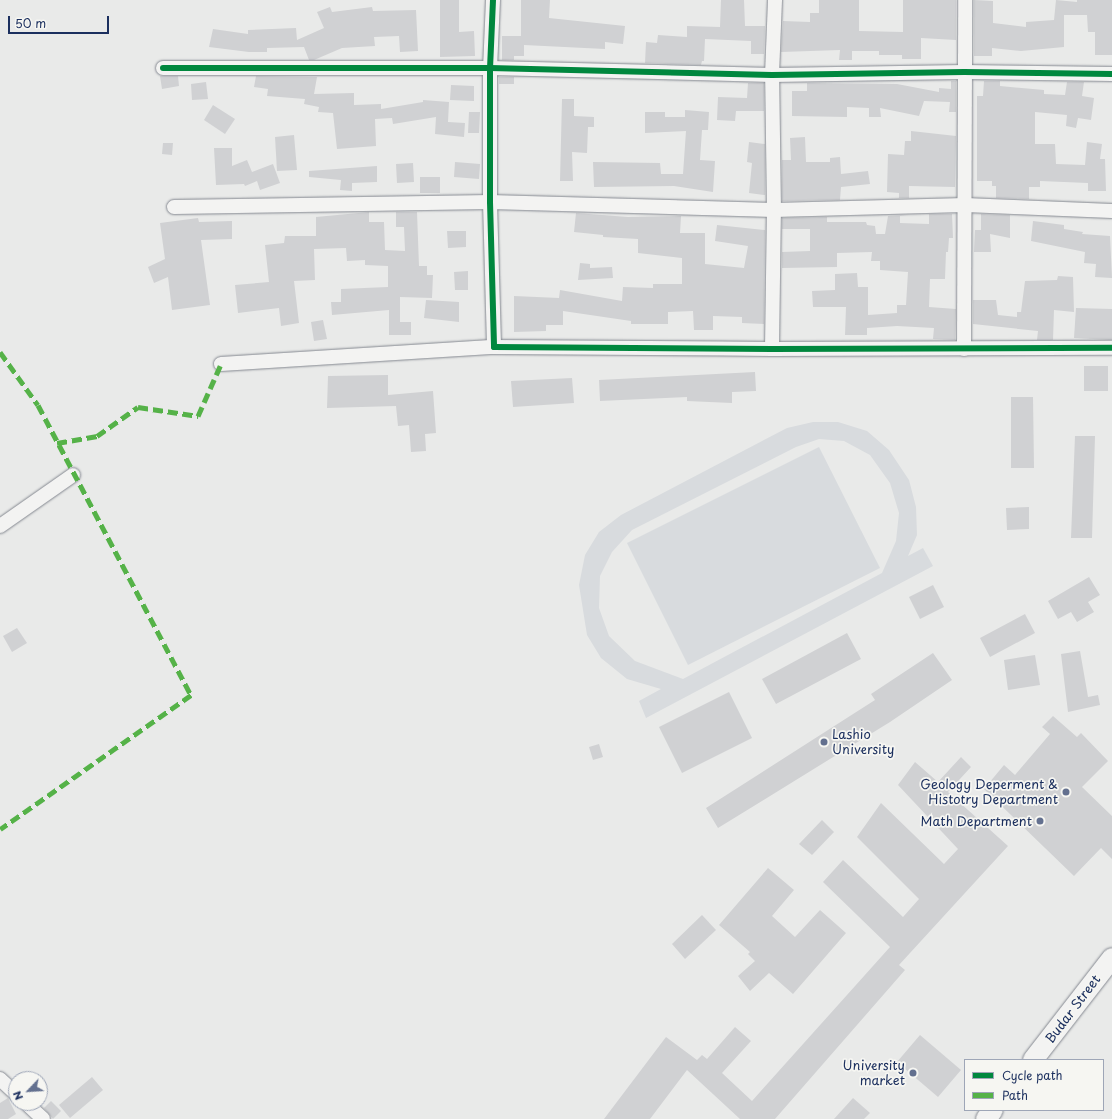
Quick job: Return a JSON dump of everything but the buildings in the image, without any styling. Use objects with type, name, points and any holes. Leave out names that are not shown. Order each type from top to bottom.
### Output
[{"type":"main road","name":"Budar Street","points":[[1034,1059],[1112,958]]},
{"type":"main road","points":[[986,1119],[992,1111]]},
{"type":"street","points":[[493,0],[490,68],[490,202],[494,347]]},
{"type":"street","points":[[772,349],[774,210],[772,75],[775,0]]},
{"type":"street","points":[[964,349],[965,0]]},
{"type":"street","points":[[163,68],[490,68],[772,75],[964,72],[1112,74]]},
{"type":"street","points":[[174,207],[490,202],[774,210],[965,205],[1112,211]]},
{"type":"street","points":[[221,364],[494,347],[772,349],[1112,348]]},
{"type":"street","points":[[0,526],[73,475]]},
{"type":"street","points":[[0,1079],[8,1086]]},
{"type":"street","points":[[34,1111],[43,1119]]},
{"type":"shaded area","points":[[813,422],[838,422],[867,431],[889,450],[909,480],[916,507],[917,535],[908,556],[923,548],[933,566],[646,718],[639,701],[661,689],[627,679],[601,658],[587,635],[579,585],[585,555],[599,532],[621,515],[787,428]],"holes":[[[819,439],[844,441],[870,455],[890,483],[899,513],[896,541],[882,573],[683,679],[635,661],[609,636],[599,608],[600,576],[612,552],[632,530],[796,447]]]},
{"type":"shaded area","points":[[819,447],[880,568],[688,665],[627,543]]},
{"type":"marked path","points":[[0,352],[38,405],[191,695],[0,829]]},
{"type":"marked path","points":[[57,443],[97,436],[138,407],[198,416],[221,364]]},
{"type":"cycle path","points":[[493,0],[490,68],[490,202],[494,347],[772,349],[1112,348]]},
{"type":"cycle path","points":[[163,68],[490,68],[772,75],[964,72],[1112,74]]},
{"type":"place","name":"Lashio University","points":[[824,742]]},
{"type":"place","name":"Geology Deperment & Histotry Department","points":[[1066,792]]},
{"type":"place","name":"Math Department","points":[[1040,821]]},
{"type":"place","name":"University market","points":[[913,1073]]}]
